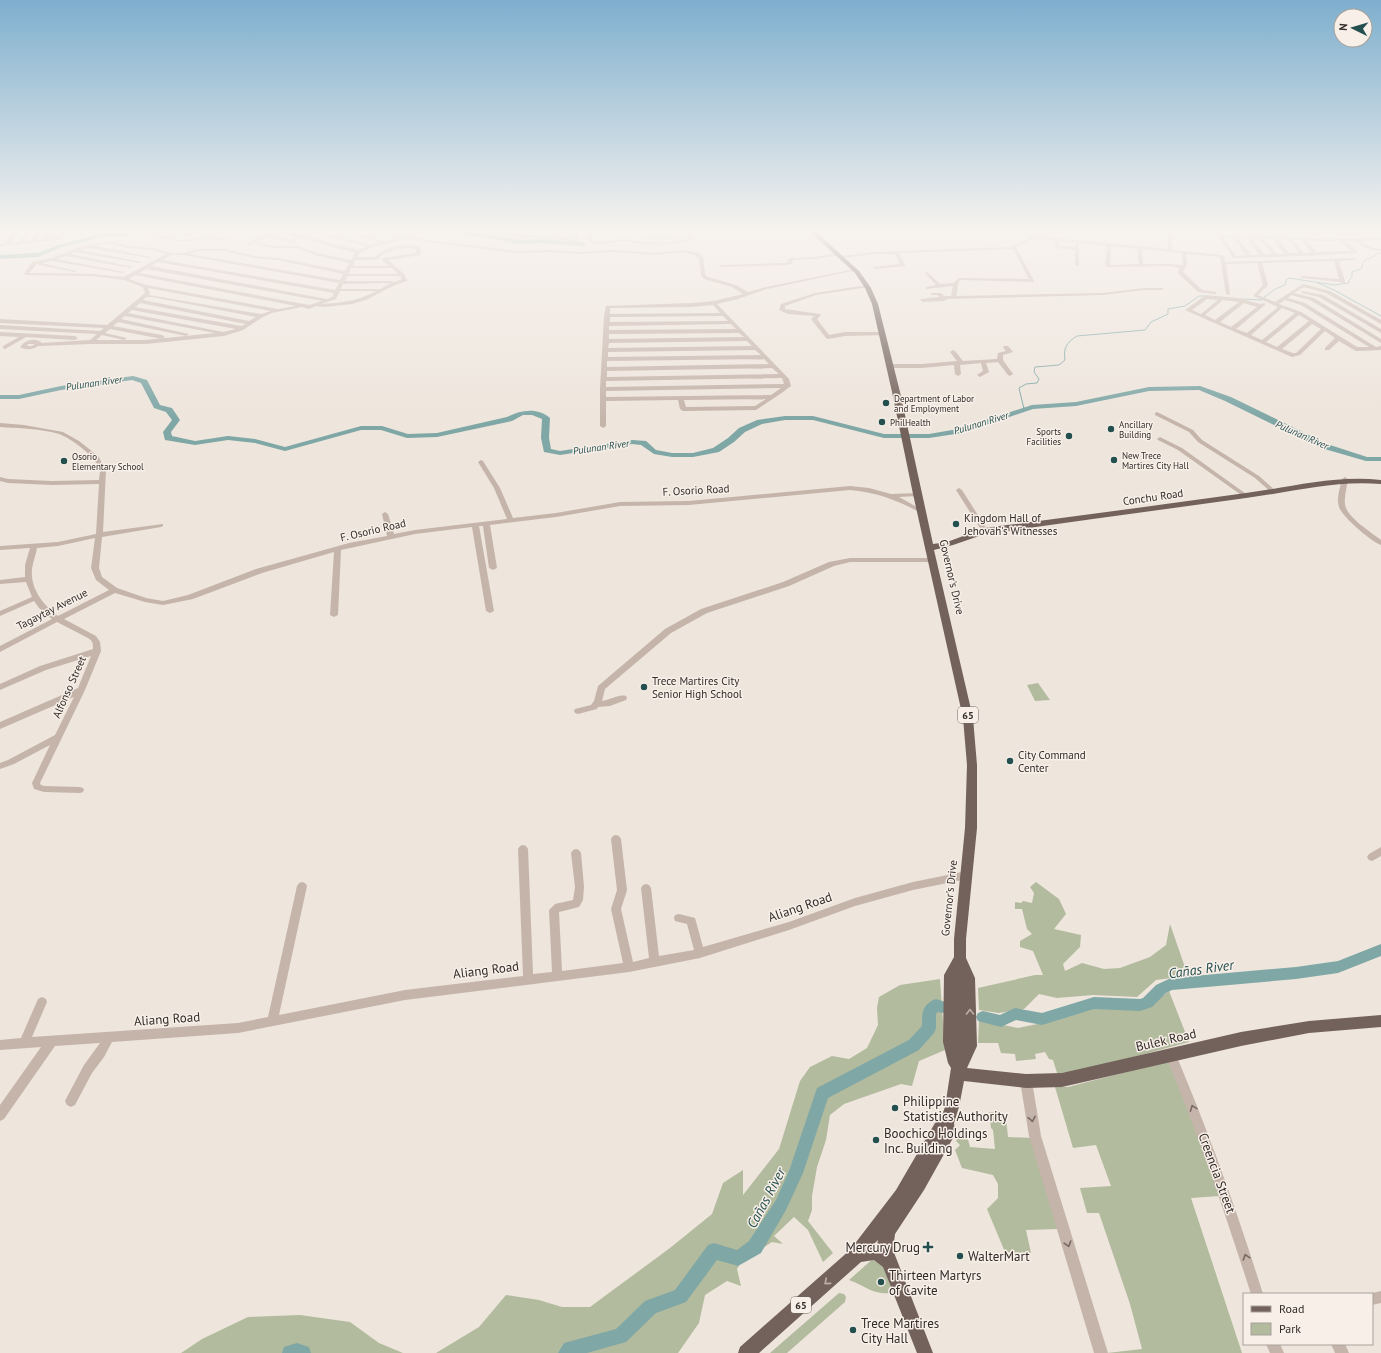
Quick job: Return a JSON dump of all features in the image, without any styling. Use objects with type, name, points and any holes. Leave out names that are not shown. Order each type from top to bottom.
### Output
[{"type":"main road","name":"Governor's Drive","points":[[870,293],[875,304],[890,366],[929,548],[961,681],[970,731],[972,772],[972,813],[967,874],[961,919],[960,1044],[958,1074],[952,1107],[947,1124],[948,1133],[945,1141],[887,1234],[885,1245],[890,1265]]},
{"type":"main road","name":"Conchu Road","points":[[929,548],[939,548],[970,535],[985,531],[1274,492],[1327,481],[1363,479],[1381,482]]},
{"type":"main road","name":"Governor's Drive","points":[[958,1074],[960,1044],[960,958]]},
{"type":"main road","name":"Bulek Road","points":[[958,1074],[1026,1081],[1062,1080],[1170,1054],[1287,1030],[1357,1022],[1381,1021]]},
{"type":"main road","name":"Governor's Drive","points":[[746,1353],[856,1256],[911,1180],[940,1128],[947,1124]]},
{"type":"main road","name":"Governor's Drive","points":[[856,1256],[869,1252],[876,1252],[883,1256],[890,1265]]},
{"type":"main road","points":[[890,1265],[925,1353]]},
{"type":"street","points":[[39,345],[92,340],[148,293]]},
{"type":"street","points":[[184,293],[277,310]]},
{"type":"street","points":[[236,293],[309,307],[334,298],[363,299]]},
{"type":"street","points":[[289,293],[326,300]]},
{"type":"street","points":[[334,298],[336,293]]},
{"type":"street","points":[[0,334],[131,342],[224,334],[241,328],[261,316],[277,310],[343,304],[363,299],[375,293]]},
{"type":"street","points":[[603,426],[603,389],[608,307],[692,306],[714,303],[750,293]]},
{"type":"street","points":[[820,293],[808,295],[783,305],[782,310],[818,315],[814,319],[828,337],[845,334],[882,334]]},
{"type":"street","points":[[933,294],[940,294],[947,298],[953,297],[955,293]]},
{"type":"street","points":[[923,300],[1110,293]]},
{"type":"street","points":[[1220,293],[1261,299],[1282,306],[1299,313],[1356,349],[1379,348]]},
{"type":"street","points":[[1257,293],[1255,295],[1261,299]]},
{"type":"street","points":[[1309,293],[1320,296],[1381,331]]},
{"type":"street","points":[[1330,293],[1381,322]]},
{"type":"street","points":[[1275,304],[1291,294],[1312,299],[1380,339]]},
{"type":"street","points":[[145,296],[261,316]]},
{"type":"street","points":[[1260,306],[1243,301],[1204,297],[1188,310],[1292,355],[1298,354],[1324,329]]},
{"type":"street","points":[[1201,316],[1223,298]]},
{"type":"street","points":[[1284,298],[1302,304],[1379,348]]},
{"type":"street","points":[[1232,329],[1260,306],[1261,299]]},
{"type":"street","points":[[139,301],[250,323]]},
{"type":"street","points":[[1216,322],[1243,301]]},
{"type":"street","points":[[714,303],[787,380],[788,385]]},
{"type":"street","points":[[1247,336],[1282,306]]},
{"type":"street","points":[[131,308],[241,328]]},
{"type":"street","points":[[1263,342],[1299,313]]},
{"type":"street","points":[[124,314],[216,331],[224,334]]},
{"type":"street","points":[[607,316],[725,314]]},
{"type":"street","points":[[116,320],[194,336]]},
{"type":"street","points":[[0,321],[109,326],[162,337],[163,340]]},
{"type":"street","points":[[1278,349],[1312,321]]},
{"type":"street","points":[[0,340],[31,322]]},
{"type":"street","points":[[607,324],[732,322]]},
{"type":"street","points":[[5,347],[46,323]]},
{"type":"street","points":[[0,327],[100,333],[132,340],[131,342]]},
{"type":"street","points":[[606,332],[740,331]]},
{"type":"street","points":[[1327,349],[1339,338]]},
{"type":"street","points":[[606,341],[748,339]]},
{"type":"street","points":[[1006,347],[1010,352],[1000,354],[1000,360],[1010,374]]},
{"type":"street","points":[[605,350],[756,348]]},
{"type":"street","points":[[953,352],[959,363],[958,374]]},
{"type":"street","points":[[605,360],[765,357]]},
{"type":"street","points":[[890,366],[1000,360]]},
{"type":"street","points":[[980,374],[986,372],[983,361]]},
{"type":"street","points":[[604,369],[773,366]]},
{"type":"street","points":[[604,379],[782,376]]},
{"type":"street","points":[[603,389],[788,385]]},
{"type":"street","points":[[681,398],[683,409],[756,408],[788,385]]},
{"type":"street","points":[[604,399],[772,397]]},
{"type":"street","points":[[1157,414],[1191,431],[1200,441],[1257,477],[1274,492]]},
{"type":"street","name":"F. Osorio Road","points":[[0,425],[60,433],[78,442],[96,457],[103,470],[99,535],[95,568],[99,578],[114,590],[145,600],[163,602],[176,601],[237,578],[338,549],[391,537],[415,532],[511,521],[620,504],[690,503],[839,489],[864,489],[890,496],[921,511]]},
{"type":"street","points":[[1160,439],[1180,449],[1246,496]]},
{"type":"street","points":[[481,462],[497,488],[511,521]]},
{"type":"street","points":[[0,479],[8,481],[52,483],[103,482]]},
{"type":"street","points":[[1346,479],[1342,508],[1347,515],[1381,543]]},
{"type":"street","points":[[959,490],[985,531]]},
{"type":"street","name":"F. Osorio Road","points":[[890,496],[917,494]]},
{"type":"street","points":[[385,514],[391,537]]},
{"type":"street","points":[[486,523],[493,568]]},
{"type":"street","points":[[475,524],[490,611]]},
{"type":"street","points":[[0,548],[34,547],[58,544],[99,535],[161,525]]},
{"type":"street","points":[[0,582],[28,579],[28,565],[34,547]]},
{"type":"street","points":[[334,615],[338,549]]},
{"type":"street","points":[[598,704],[601,688],[668,631],[704,611],[786,584],[832,564],[850,560],[932,560]]},
{"type":"street","name":"Alfonso Street","points":[[28,579],[35,598],[45,612],[91,636],[98,644],[98,651],[81,690],[36,783],[37,787],[44,789],[80,790]]},
{"type":"street","name":"Tagaytay Avenue","points":[[0,649],[114,590]]},
{"type":"street","points":[[0,614],[35,598]]},
{"type":"street","points":[[0,687],[43,668],[98,651]]},
{"type":"street","points":[[0,726],[81,690]]},
{"type":"street","points":[[578,711],[594,707],[595,704],[610,703],[623,698]]},
{"type":"street","points":[[0,766],[11,762],[58,737]]},
{"type":"street","points":[[616,839],[622,890],[616,909],[629,966]]},
{"type":"street","points":[[523,849],[528,980]]},
{"type":"street","points":[[1372,857],[1381,852]]},
{"type":"street","points":[[557,976],[554,910],[558,907],[576,904],[578,901],[579,894],[576,853]]},
{"type":"street","name":"Aliang Road","points":[[0,1045],[238,1028],[405,995],[528,980],[655,962],[700,953],[789,926],[859,901],[913,886],[967,874]]},
{"type":"street","points":[[272,1022],[302,886]]},
{"type":"street","points":[[646,888],[655,962]]},
{"type":"street","points":[[679,918],[691,921],[700,953]]},
{"type":"street","points":[[24,1043],[42,1002]]},
{"type":"street","points":[[71,1101],[88,1069],[100,1053],[109,1037]]},
{"type":"street","points":[[0,1115],[52,1041]]},
{"type":"street","name":"Creencia Street","points":[[1170,1054],[1190,1100],[1233,1217],[1258,1293]]},
{"type":"street","points":[[1026,1081],[1035,1136],[1101,1353]]},
{"type":"green space","points":[[1038,683],[1050,700],[1035,701],[1027,685]]},
{"type":"green space","points":[[1036,882],[1059,899],[1066,914],[1054,929],[1081,935],[1080,947],[1063,964],[1065,971],[1082,963],[1104,969],[1120,968],[1150,957],[1166,945],[1170,924],[1188,976],[1156,980],[1137,997],[1093,995],[1057,998],[1039,994],[1024,1009],[999,1013],[979,1010],[978,988],[1035,975],[1043,975],[1033,951],[1020,947],[1020,941],[1032,934],[1027,929],[1022,909],[1015,909],[1015,902],[1021,903],[1023,901],[1032,903],[1034,893],[1030,887]]},
{"type":"green space","points":[[940,979],[945,1050],[919,1061],[912,1086],[901,1084],[844,1104],[830,1115],[826,1140],[817,1167],[812,1196],[812,1210],[808,1221],[833,1253],[823,1262],[808,1230],[794,1217],[774,1236],[783,1244],[772,1242],[741,1262],[737,1269],[741,1286],[727,1281],[705,1295],[699,1323],[678,1353],[436,1353],[479,1327],[506,1295],[539,1300],[562,1307],[590,1307],[670,1248],[712,1214],[723,1183],[743,1170],[743,1195],[779,1149],[800,1081],[810,1067],[832,1056],[849,1059],[867,1048],[878,1025],[877,1008],[879,997],[900,985]]},
{"type":"green space","points":[[1169,991],[1189,1042],[1058,1076],[1053,1060],[1049,1059],[1045,1052],[1035,1054],[1036,1059],[1016,1061],[1015,1054],[1001,1053],[998,1043],[978,1043],[979,1020],[1018,1028],[1096,1007],[1135,1009],[1149,1007]]},
{"type":"green space","points":[[1168,1061],[1189,1110],[1220,1196],[1191,1198],[1242,1353],[1107,1353],[1142,1349],[1130,1304],[1099,1213],[1087,1213],[1080,1188],[1111,1186],[1096,1145],[1073,1148],[1055,1087],[1068,1087]]},
{"type":"green space","points":[[989,1112],[997,1112],[1006,1118],[1008,1137],[1033,1138],[1058,1229],[1026,1230],[1031,1253],[1005,1252],[987,1209],[998,1198],[998,1184],[993,1175],[962,1168],[955,1150],[960,1145],[956,1141],[960,1130],[966,1132],[970,1147],[995,1149]]},
{"type":"green space","points":[[875,1257],[882,1263],[893,1293],[875,1292],[849,1280]]},
{"type":"green space","points":[[839,1293],[844,1294],[846,1297],[845,1302],[787,1353],[770,1353]]},
{"type":"green space","points":[[300,1315],[350,1322],[379,1343],[403,1353],[181,1353],[202,1339],[248,1317]]},
{"type":"waterway","points":[[1241,299],[1261,300],[1270,293]]},
{"type":"waterway","points":[[1340,293],[1381,316]]},
{"type":"waterway","points":[[1024,408],[1019,388],[1026,384],[1037,383],[1039,379],[1034,372],[1035,367],[1059,365],[1065,360],[1066,346],[1077,336],[1145,330],[1151,322],[1168,314],[1168,309],[1185,306],[1199,296],[1207,296]]},
{"type":"waterway","name":"Pulunan River","points":[[0,397],[19,397],[61,388],[133,378],[144,382],[157,406],[169,410],[176,420],[167,432],[168,438],[195,443],[228,438],[255,441],[285,449],[361,428],[382,428],[407,436],[437,435],[509,419],[518,414],[527,412],[541,415],[546,418],[545,438],[547,450],[560,453],[632,442],[643,443],[654,452],[672,455],[693,455],[716,450],[731,440],[742,430],[760,422],[785,418],[813,418],[884,436],[929,436],[959,431],[1032,407],[1076,404],[1149,389],[1200,388],[1228,399],[1324,446],[1366,459],[1381,459]]},
{"type":"waterway","name":"Cañas River","points":[[983,1017],[1001,1021],[1015,1014],[1027,1015],[1042,1019],[1094,1003],[1140,1005],[1147,1003],[1161,989],[1171,984],[1296,973],[1338,967],[1381,950]]},
{"type":"waterway","name":"Cañas River","points":[[566,1353],[570,1349],[620,1336],[651,1307],[680,1296],[714,1251],[738,1258],[755,1247],[781,1205],[796,1173],[822,1093],[914,1045],[929,1028],[929,1011],[936,1005],[943,1007]]},
{"type":"waterway","name":"Cañas River","points":[[290,1353],[297,1351],[303,1353]]},
{"type":"place","name":"Department of Labor and Employment","points":[[886,403]]},
{"type":"place","name":"PhilHealth","points":[[882,422]]},
{"type":"place","name":"Ancillary Building","points":[[1111,429]]},
{"type":"place","name":"Sports Facilities","points":[[1069,436]]},
{"type":"place","name":"New Trece Martires City Hall","points":[[1114,460]]},
{"type":"place","name":"Osorio Elementary School","points":[[64,461]]},
{"type":"place","name":"Kingdom Hall of Jehovah's Witnesses","points":[[956,524]]},
{"type":"place","name":"Trece Martires City Senior High School","points":[[644,687]]},
{"type":"place","name":"City Command Center","points":[[1010,761]]},
{"type":"place","name":"Philippine Statistics Authority","points":[[895,1108]]},
{"type":"place","name":"Boochico Holdings Inc. Building","points":[[876,1140]]},
{"type":"place","name":"Mercury Drug","points":[[928,1247]]},
{"type":"place","name":"WalterMart","points":[[960,1256]]},
{"type":"place","name":"Thirteen Martyrs of Cavite","points":[[881,1282]]},
{"type":"place","name":"Trece Martires City Hall","points":[[853,1330]]}]
